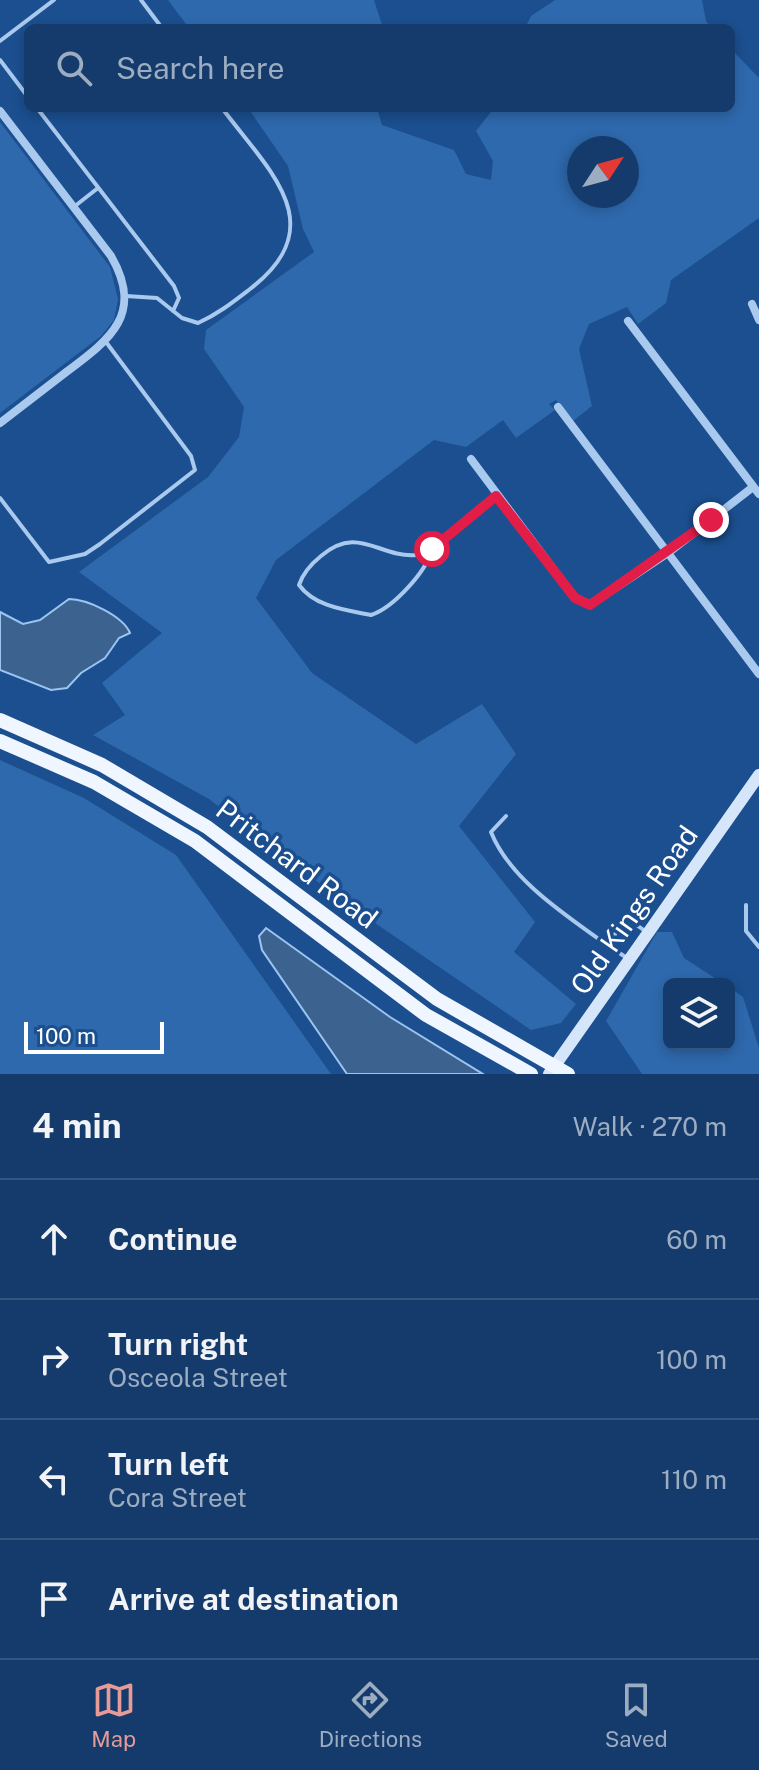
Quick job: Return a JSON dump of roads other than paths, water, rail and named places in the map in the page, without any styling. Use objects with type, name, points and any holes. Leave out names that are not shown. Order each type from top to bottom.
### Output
[{"type":"main road","name":"Pritchard Road","points":[[0,720],[102,765],[207,827],[437,999],[552,1071],[568,1074]]},
{"type":"main road","name":"Pritchard Road","points":[[0,741],[94,782],[195,841],[426,1015],[531,1074]]},
{"type":"street","points":[[0,111],[115,263],[125,296],[119,323],[106,342],[0,423]]},
{"type":"street","points":[[752,304],[759,320]]},
{"type":"street","points":[[471,459],[575,598],[590,605],[601,601],[756,490],[628,321]]},
{"type":"street","points":[[558,407],[759,674]]},
{"type":"street","name":"Old Kings Road","points":[[552,1071],[628,959],[754,793],[759,775]]},
{"type":"lane","points":[[0,41],[54,0]]},
{"type":"lane","points":[[141,0],[159,24]]},
{"type":"lane","points":[[0,60],[24,92]]},
{"type":"lane","points":[[40,112],[174,286],[179,298],[173,311]]},
{"type":"lane","points":[[125,296],[157,298],[173,311],[198,323],[215,315],[268,276],[285,257],[292,228],[288,203],[275,179],[225,112]]},
{"type":"lane","points":[[73,207],[98,188]]},
{"type":"lane","points":[[0,498],[49,562],[85,554],[195,470],[191,456],[106,342]]},
{"type":"lane","points":[[432,549],[430,558],[399,595],[371,615],[307,596],[299,585],[311,564],[336,544],[358,542],[417,555],[432,549],[496,496]]},
{"type":"lane","points":[[506,816],[491,832],[508,859],[566,915],[628,959]]},
{"type":"lane","points":[[746,905],[746,931],[759,947]]},
{"type":"lane","points":[[607,945],[627,918],[647,933]]}]
